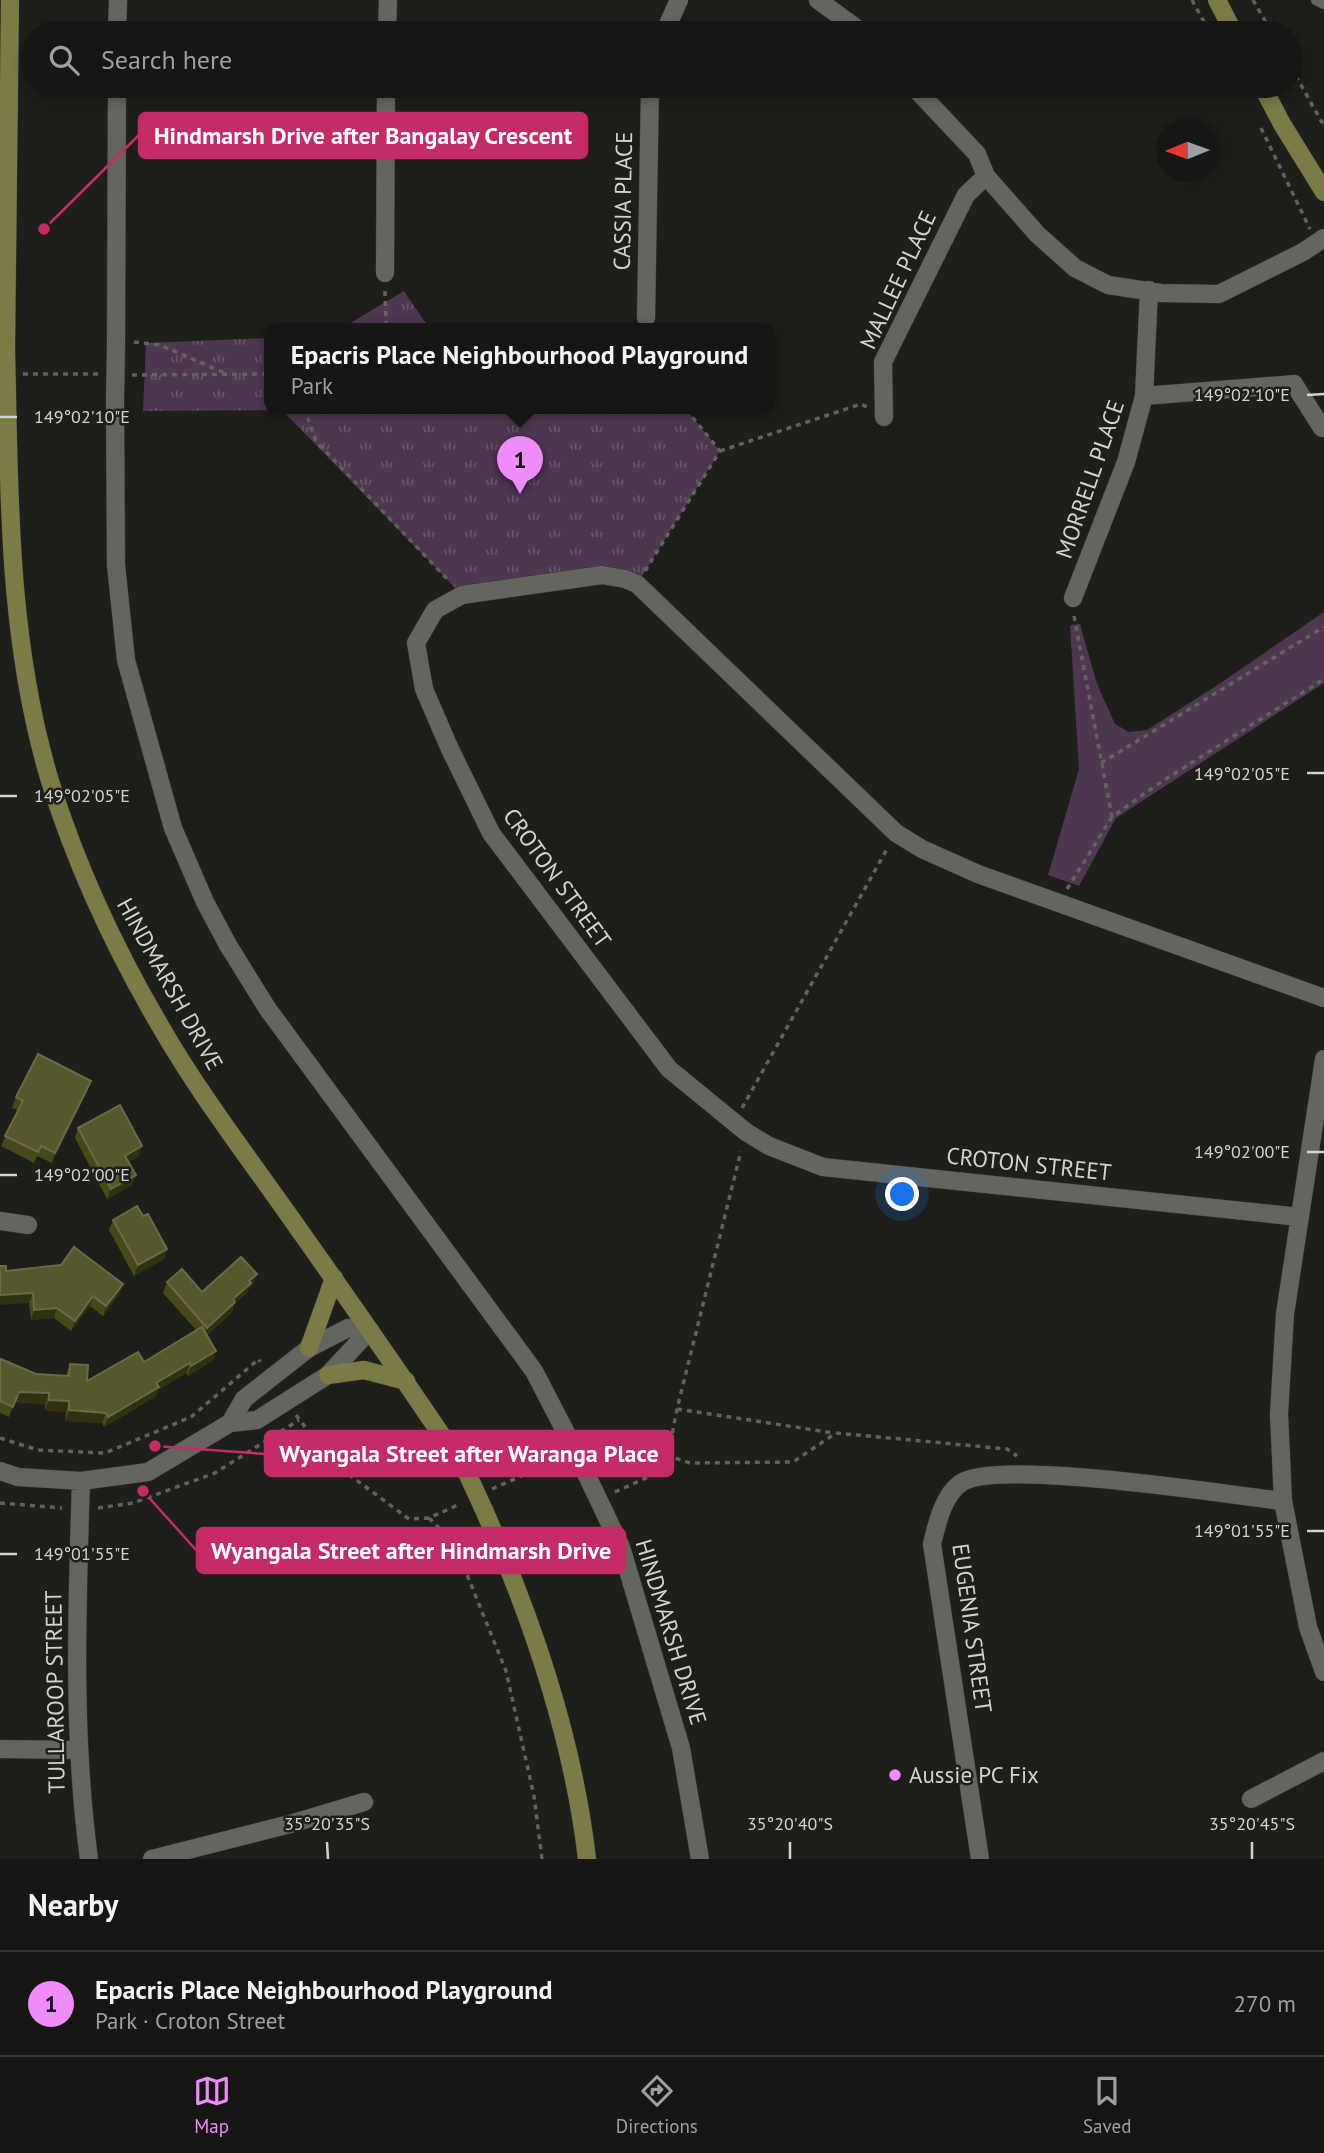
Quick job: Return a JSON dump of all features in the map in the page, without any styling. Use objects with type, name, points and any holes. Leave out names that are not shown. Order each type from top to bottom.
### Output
[{"type":"main road","name":"HINDMARSH DRIVE","points":[[10,0],[6,349],[9,510],[29,691],[50,781],[82,869],[118,950],[163,1031],[212,1106],[406,1381],[467,1473],[538,1643],[565,1736],[587,1859]]},
{"type":"main road","points":[[1216,0],[1227,21]]},
{"type":"main road","points":[[1268,98],[1324,192]]},
{"type":"main road","points":[[309,1348],[334,1279]]},
{"type":"main road","points":[[328,1375],[364,1370],[406,1381]]},
{"type":"street","points":[[117,21],[118,0]]},
{"type":"street","points":[[387,21],[388,0]]},
{"type":"street","points":[[669,21],[679,0]]},
{"type":"street","points":[[818,0],[847,21]]},
{"type":"street","name":"HINDMARSH DRIVE","points":[[117,98],[123,343],[115,400],[116,565],[126,660],[173,828],[205,902],[267,1008],[534,1371],[564,1429],[582,1454],[598,1499],[621,1547],[681,1748],[700,1859]]},
{"type":"street","points":[[384,273],[386,98]]},
{"type":"street","name":"CASSIA PLACE","points":[[646,318],[650,98]]},
{"type":"street","points":[[924,98],[977,154],[986,176],[1037,234],[1075,268],[1108,285],[1219,294],[1303,252],[1320,240]]},
{"type":"street","name":"MALLEE PLACE","points":[[884,416],[883,362],[966,195],[986,176]]},
{"type":"street","name":"MORRELL PLACE","points":[[1073,598],[1126,462],[1144,396],[1149,290]]},
{"type":"street","points":[[1144,396],[1294,384],[1322,428]]},
{"type":"street","name":"CROTON STREET","points":[[1300,1217],[823,1167],[769,1146],[740,1127],[669,1069],[491,833],[424,689],[416,643],[435,610],[462,595],[602,575],[625,579],[637,584],[896,833],[922,849],[978,874],[1324,998]]},
{"type":"street","points":[[1324,1059],[1286,1314],[1279,1414],[1283,1501],[1308,1627],[1324,1672]]},
{"type":"street","points":[[0,1221],[28,1225]]},
{"type":"street","points":[[229,1423],[244,1399],[309,1348],[348,1328],[370,1331]]},
{"type":"street","points":[[0,1471],[18,1476],[81,1481],[148,1472],[229,1423],[257,1420],[328,1375],[370,1331]]},
{"type":"street","name":"EUGENIA STREET","points":[[980,1859],[932,1544],[941,1509],[961,1483],[984,1474],[1042,1474],[1283,1501]]},
{"type":"street","name":"TULLAROOP STREET","points":[[81,1481],[76,1617],[78,1750],[89,1859]]},
{"type":"street","points":[[0,1749],[78,1750]]},
{"type":"street","points":[[1251,1799],[1324,1761]]},
{"type":"street","points":[[152,1859],[364,1802]]},
{"type":"lane","points":[[1316,0],[1324,4]]},
{"type":"path","points":[[1192,0],[1203,21]]},
{"type":"path","points":[[1253,0],[1265,21]]},
{"type":"path","points":[[1303,88],[1324,126]]},
{"type":"path","points":[[1260,127],[1320,240]]},
{"type":"path","points":[[384,273],[386,323]]},
{"type":"path","points":[[123,343],[160,345],[229,375]]},
{"type":"path","points":[[637,584],[720,451],[862,404],[884,416]]},
{"type":"path","points":[[306,414],[316,441],[462,595]]},
{"type":"path","points":[[690,414],[720,451]]},
{"type":"path","points":[[1073,598],[1074,624],[1112,817]]},
{"type":"path","points":[[1101,764],[1324,627]]},
{"type":"path","points":[[1059,903],[1112,817],[1158,784],[1324,679]]},
{"type":"path","points":[[598,1499],[659,1472],[668,1456],[740,1127],[896,833]]},
{"type":"path","points":[[0,1438],[38,1450],[105,1453],[191,1417],[259,1359]]},
{"type":"path","points":[[677,1409],[835,1433],[1007,1449],[1042,1474]]},
{"type":"path","points":[[299,1420],[332,1461],[409,1518],[429,1518],[465,1502]]},
{"type":"path","points":[[582,1454],[608,1436],[690,1463],[793,1462],[835,1433]]},
{"type":"path","points":[[489,1491],[560,1458]]},
{"type":"path","points":[[429,1518],[452,1541],[457,1550],[506,1671],[534,1796],[542,1859]]},
{"type":"green space","points":[[404,291],[426,323],[350,323]]},
{"type":"green space","points":[[264,338],[264,410],[143,411],[146,343]]},
{"type":"green space","points":[[286,414],[690,414],[720,451],[637,584],[625,579],[462,595]]},
{"type":"green space","points":[[1324,612],[1324,683],[1116,818],[1079,886],[1048,875],[1079,769],[1070,625],[1080,624],[1097,684],[1115,724],[1129,732],[1147,730]]},
{"type":"building","points":[[38,1054],[91,1081],[55,1153],[41,1146],[38,1152],[5,1136],[23,1101],[16,1097]]},
{"type":"building","points":[[120,1105],[142,1146],[125,1156],[136,1175],[111,1189],[78,1128]]},
{"type":"building","points":[[137,1206],[143,1216],[148,1214],[167,1249],[138,1265],[113,1220]]},
{"type":"building","points":[[74,1247],[123,1284],[106,1306],[93,1296],[75,1321],[57,1308],[34,1310],[33,1293],[0,1295],[0,1266],[6,1266],[6,1271],[61,1265]]},
{"type":"building","points":[[241,1257],[257,1274],[233,1299],[235,1302],[207,1328],[167,1282],[182,1269],[202,1292]]},
{"type":"building","points":[[202,1327],[216,1351],[156,1383],[159,1387],[108,1417],[106,1413],[69,1410],[69,1401],[49,1400],[49,1393],[19,1392],[13,1407],[0,1401],[1,1359],[36,1374],[69,1376],[70,1364],[88,1365],[87,1381],[138,1352],[144,1362]]},
{"type":"place","name":"Hindmarsh Drive after Bangalay Crescent","points":[[44,229]]},
{"type":"place","name":"Epacris Place Neighbourhood Playground","points":[[520,494]]},
{"type":"place","name":"Wyangala Street after Waranga Place","points":[[155,1446]]},
{"type":"place","name":"Wyangala Street after Hindmarsh Drive","points":[[143,1491]]},
{"type":"place","name":"Aussie PC Fix","points":[[895,1775]]}]
